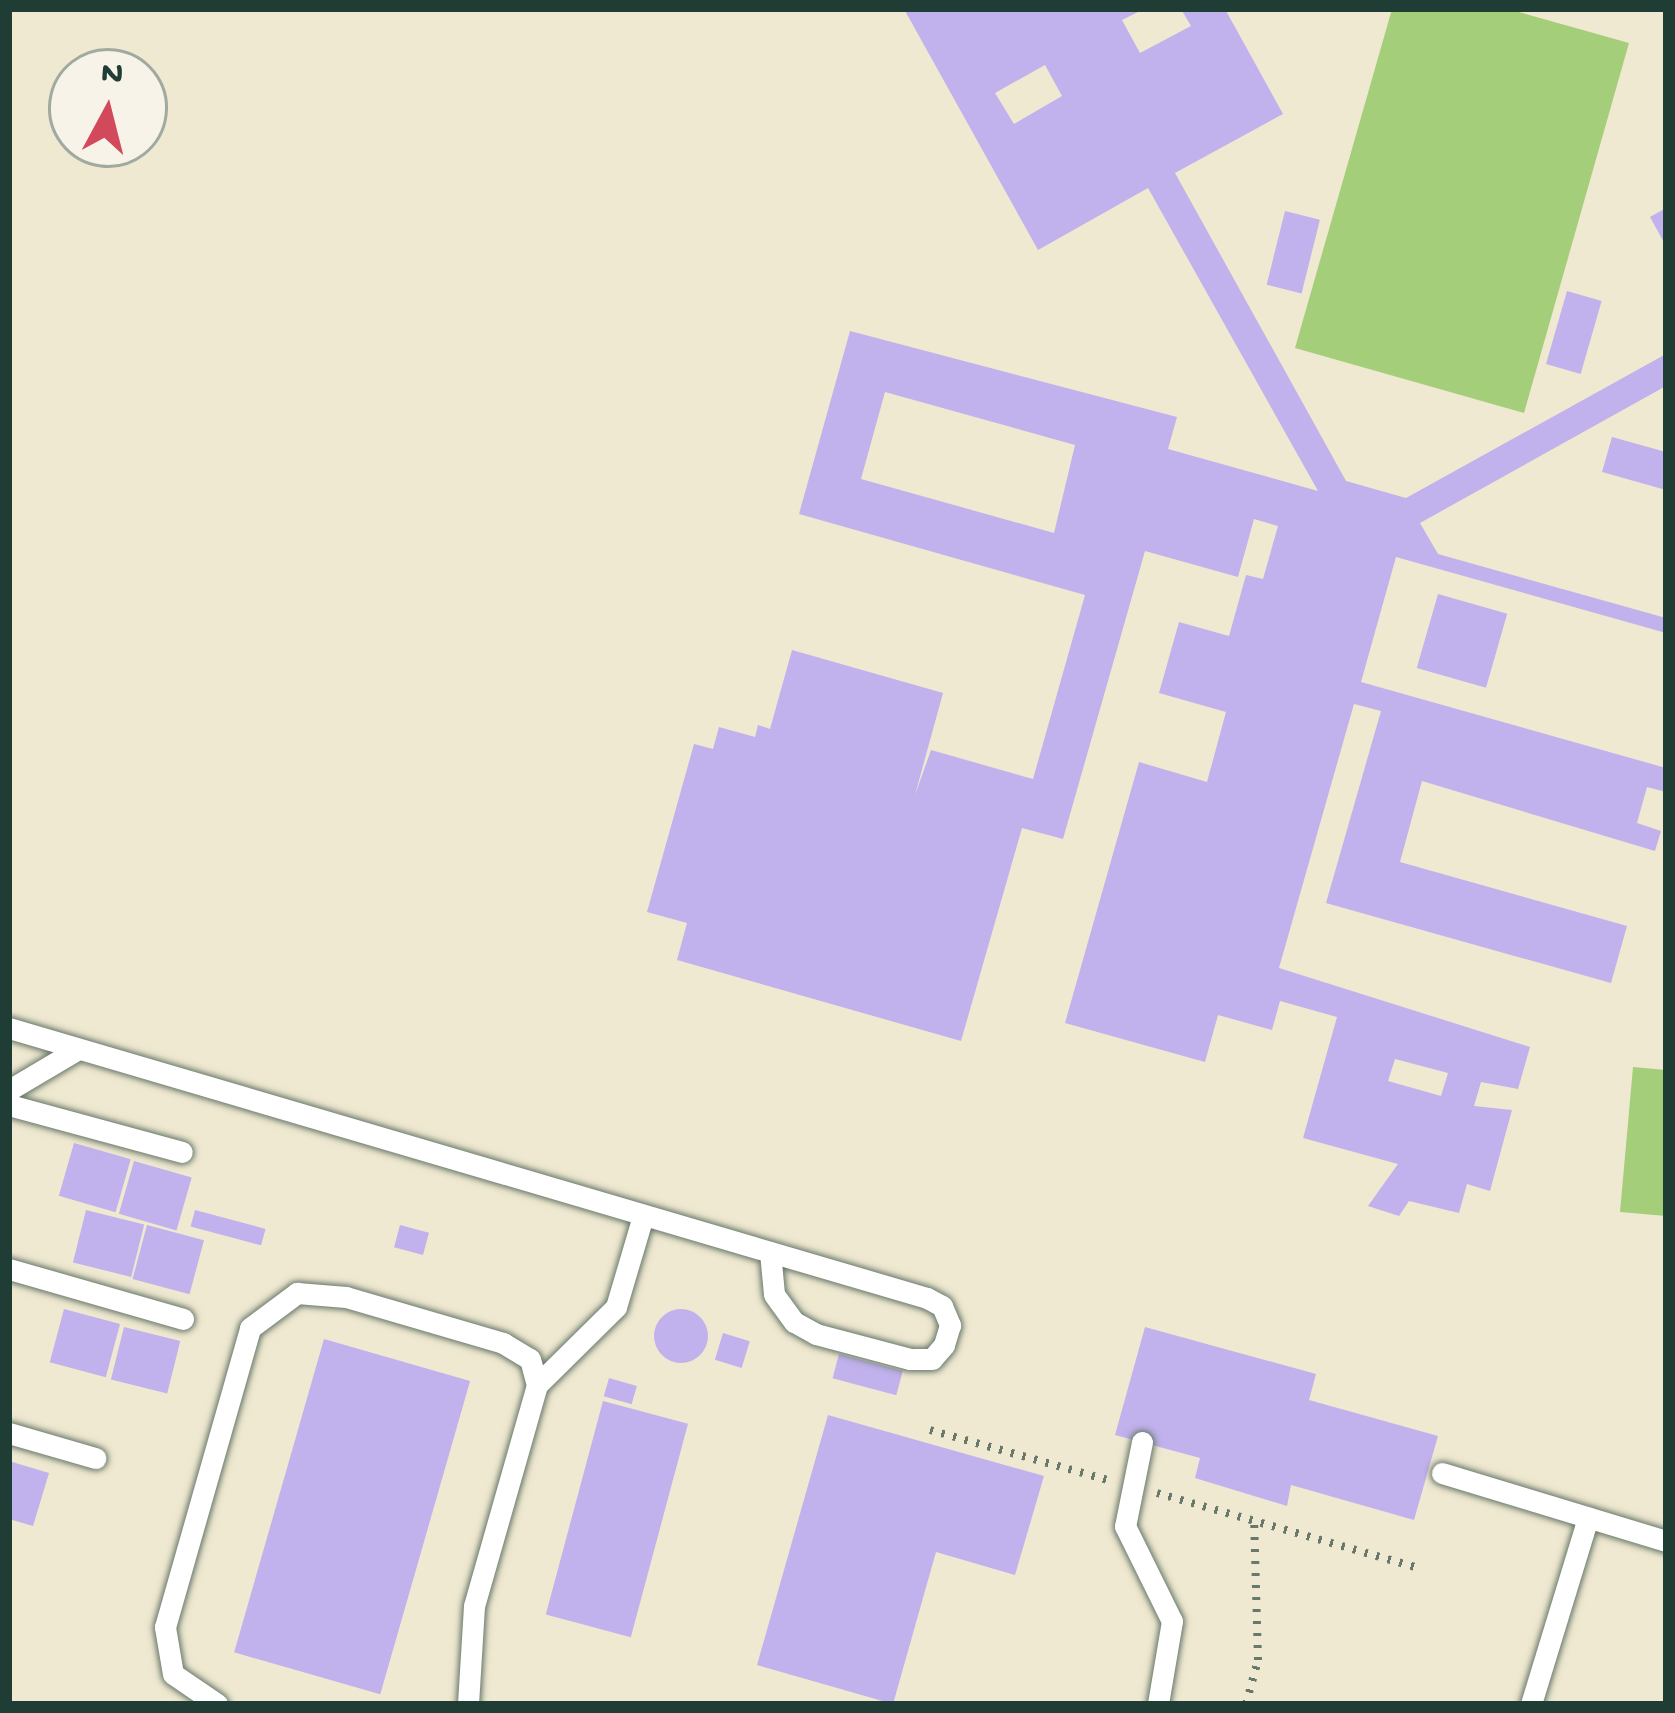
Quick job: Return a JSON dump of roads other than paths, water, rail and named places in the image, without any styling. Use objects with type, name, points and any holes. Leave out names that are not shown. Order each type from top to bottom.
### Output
[{"type":"lane","points":[[9,1028],[927,1298],[942,1306],[950,1325],[944,1345],[932,1359],[910,1359],[816,1334],[794,1322],[774,1294],[770,1252]]},
{"type":"lane","points":[[9,1090],[78,1048]]},
{"type":"lane","points":[[9,1105],[182,1152]]},
{"type":"lane","points":[[468,1704],[474,1606],[537,1385],[616,1307],[644,1216]]},
{"type":"lane","points":[[9,1269],[183,1319]]},
{"type":"lane","points":[[217,1704],[173,1673],[165,1627],[250,1328],[297,1293],[346,1297],[502,1343],[530,1359],[537,1385]]},
{"type":"lane","points":[[9,1433],[95,1458]]},
{"type":"lane","points":[[1142,1442],[1125,1526],[1172,1621],[1158,1704]]},
{"type":"lane","points":[[1442,1473],[1666,1541]]},
{"type":"lane","points":[[1531,1704],[1588,1518]]}]
